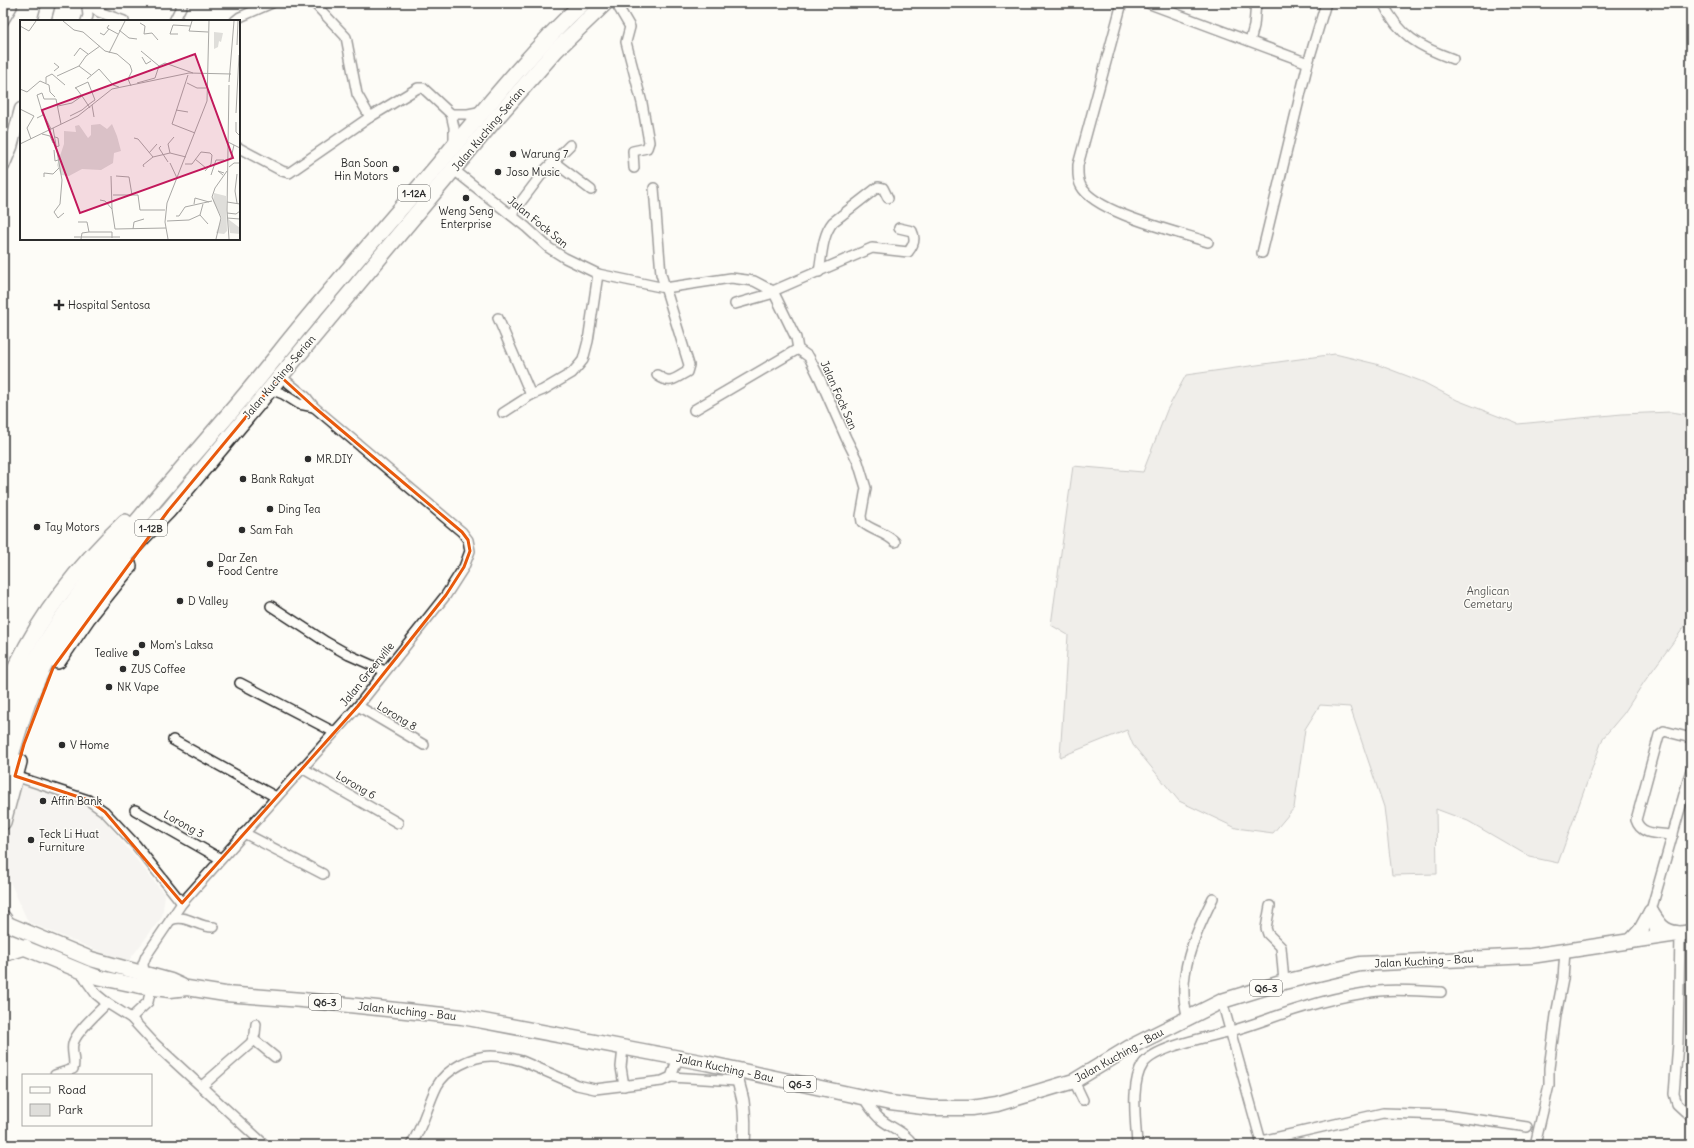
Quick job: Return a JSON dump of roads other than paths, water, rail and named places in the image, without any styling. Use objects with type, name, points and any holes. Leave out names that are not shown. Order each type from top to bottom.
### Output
[{"type":"highway","name":"Jalan Kuching-Serian","points":[[9,778],[20,728],[36,669],[60,619],[154,500],[251,388],[321,302],[512,76],[556,28],[583,3]]},
{"type":"highway","name":"Jalan Kuching-Serian","points":[[3,737],[15,701],[36,669],[52,650],[78,612],[129,552],[168,510],[366,272],[454,170],[538,69],[605,3]]},
{"type":"highway","points":[[3,705],[17,666],[47,613],[69,582],[128,519],[154,500]]},
{"type":"highway","points":[[3,822],[9,778],[24,744],[44,688],[53,668],[88,617],[152,536],[168,510]]},
{"type":"highway","points":[[3,954],[24,947]]},
{"type":"main road","points":[[44,20],[49,3]]},
{"type":"main road","points":[[3,166],[11,147],[20,113]]},
{"type":"main road","points":[[1631,941],[1641,930],[1651,912],[1663,929],[1670,932],[1686,933]]},
{"type":"main road","name":"Jalan Kuching - Bau","points":[[4,921],[91,959],[171,981],[187,988],[224,994],[302,1000],[462,1017],[678,1058],[737,1075],[890,1103],[931,1108],[972,1108],[1010,1100],[1074,1081],[1130,1047],[1222,1001],[1284,982],[1360,964],[1531,956],[1686,933]]},
{"type":"main road","name":"Jalan Kuching - Bau","points":[[3,939],[97,977],[151,988],[170,990],[187,988]]},
{"type":"street","points":[[174,20],[183,3]]},
{"type":"street","points":[[236,20],[240,16],[272,3]]},
{"type":"street","points":[[314,3],[346,37],[357,94],[370,117]]},
{"type":"street","points":[[616,3],[630,27],[626,42],[642,104],[649,142],[647,148],[633,151],[634,168]]},
{"type":"street","points":[[1122,3],[1078,165],[1080,185],[1090,197],[1116,212],[1208,242]]},
{"type":"street","points":[[1147,3],[1308,64]]},
{"type":"street","points":[[1250,41],[1254,26],[1256,3]]},
{"type":"street","points":[[1262,253],[1308,64],[1326,3]]},
{"type":"street","points":[[1383,3],[1402,31],[1424,48],[1453,59]]},
{"type":"street","points":[[86,20],[88,6],[99,12],[121,20]]},
{"type":"street","points":[[3,22],[12,7]]},
{"type":"street","points":[[240,149],[282,171],[289,173],[370,117],[418,88],[423,88],[452,114],[468,114],[483,111]]},
{"type":"street","points":[[452,114],[454,145]]},
{"type":"street","points":[[511,215],[545,170],[570,145]]},
{"type":"street","points":[[554,162],[591,190]]},
{"type":"street","name":"Jalan Fock San","points":[[454,170],[511,215],[549,248],[565,258],[598,274],[665,288],[731,278],[754,281],[773,292],[796,338],[798,349],[809,357],[858,462],[866,488],[861,516],[862,522],[866,526],[882,532],[895,542]]},
{"type":"street","points":[[819,272],[824,239],[833,222],[878,187],[883,188],[888,198]]},
{"type":"street","points":[[654,188],[661,274],[689,365],[687,372],[670,381],[666,381],[657,375]]},
{"type":"street","points":[[735,304],[773,292],[872,248],[908,252],[913,247],[915,237],[912,231],[899,228]]},
{"type":"street","points":[[502,413],[531,395],[543,390],[572,373],[583,360],[588,341],[598,274]]},
{"type":"street","points":[[498,318],[531,395]]},
{"type":"street","points":[[694,410],[798,349]]},
{"type":"street","name":"Jalan Greenville","points":[[144,974],[143,964],[146,956],[182,903],[358,706],[446,595],[464,567],[470,551],[468,540],[462,532],[314,407],[306,397],[280,376]]},
{"type":"street","name":"Jalan Greenville","points":[[270,389],[283,394],[299,404],[314,407]]},
{"type":"street","points":[[271,606],[326,642],[349,655],[385,671]]},
{"type":"street","points":[[240,683],[334,732]]},
{"type":"street","name":"Lorong 8","points":[[358,706],[424,745]]},
{"type":"street","points":[[1673,835],[1644,832],[1638,827],[1636,820],[1659,735],[1664,731],[1691,738]]},
{"type":"street","points":[[173,740],[276,797]]},
{"type":"street","name":"Lorong 6","points":[[302,768],[398,823]]},
{"type":"street","points":[[1655,937],[1651,912],[1655,892],[1691,770]]},
{"type":"street","points":[[9,778],[88,800],[105,812],[134,844],[182,903]]},
{"type":"street","name":"Lorong 3","points":[[135,810],[221,859]]},
{"type":"street","points":[[244,833],[323,874]]},
{"type":"street","points":[[1188,1018],[1184,1007],[1184,995],[1188,959],[1203,917],[1213,898]]},
{"type":"street","points":[[1270,906],[1266,928],[1268,934],[1281,947],[1284,982]]},
{"type":"street","points":[[171,920],[178,917],[188,919],[206,928],[214,927]]},
{"type":"street","points":[[1686,933],[1674,1094],[1676,1104],[1691,1117]]},
{"type":"street","points":[[1535,1145],[1549,1085],[1549,1068],[1563,979],[1565,951]]},
{"type":"street","points":[[81,971],[88,983],[107,1003],[131,1018],[155,1044],[202,1086],[262,1144]]},
{"type":"street","points":[[131,1018],[148,1002],[151,988]]},
{"type":"street","points":[[1137,1145],[1137,1079],[1144,1064],[1157,1054],[1178,1045],[1230,1031],[1309,1006],[1366,992],[1404,990],[1441,992]]},
{"type":"street","points":[[1222,1001],[1262,1143],[1383,1113],[1446,1115],[1527,1128]]},
{"type":"street","points":[[58,1074],[73,1068],[73,1042],[77,1035],[107,1003]]},
{"type":"street","points":[[202,1086],[246,1048],[253,1039],[256,1024]]},
{"type":"street","points":[[253,1039],[275,1057]]},
{"type":"street","points":[[623,1048],[621,1067],[624,1086]]},
{"type":"street","points":[[411,1145],[418,1134],[438,1085],[445,1075],[457,1066],[490,1056],[512,1058],[522,1061],[577,1085],[595,1090],[662,1081],[671,1077],[737,1075],[743,1101],[745,1130],[744,1145]]},
{"type":"street","points":[[671,1077],[678,1058]]},
{"type":"street","points":[[1074,1081],[1083,1100]]},
{"type":"street","points":[[864,1098],[880,1118],[905,1134],[912,1145]]},
{"type":"place","name":"Warung 7","points":[[513,154]]},
{"type":"place","name":"Ban Soon Hin Motors","points":[[396,169]]},
{"type":"place","name":"Joso Music","points":[[498,172]]},
{"type":"place","name":"Weng Seng Enterprise","points":[[466,198]]},
{"type":"place","name":"Hospital Sentosa","points":[[59,305]]},
{"type":"place","name":"MR.DIY","points":[[308,459]]},
{"type":"place","name":"Bank Rakyat","points":[[243,479]]},
{"type":"place","name":"Ding Tea","points":[[270,509]]},
{"type":"place","name":"Tay Motors","points":[[37,527]]},
{"type":"place","name":"Sam Fah","points":[[242,530]]},
{"type":"place","name":"Dar Zen Food Centre","points":[[210,564]]},
{"type":"place","name":"D Valley","points":[[180,601]]},
{"type":"place","name":"Mom's Laksa","points":[[142,645]]},
{"type":"place","name":"Tealive","points":[[136,653]]},
{"type":"place","name":"ZUS Coffee","points":[[123,669]]},
{"type":"place","name":"NK Vape","points":[[109,687]]},
{"type":"place","name":"V Home","points":[[62,745]]},
{"type":"place","name":"Affin Bank","points":[[43,801]]},
{"type":"place","name":"Teck Li Huat Furniture","points":[[31,840]]},
{"type":"park label","name":"Anglican Cemetary","points":[[1488,597]]}]
